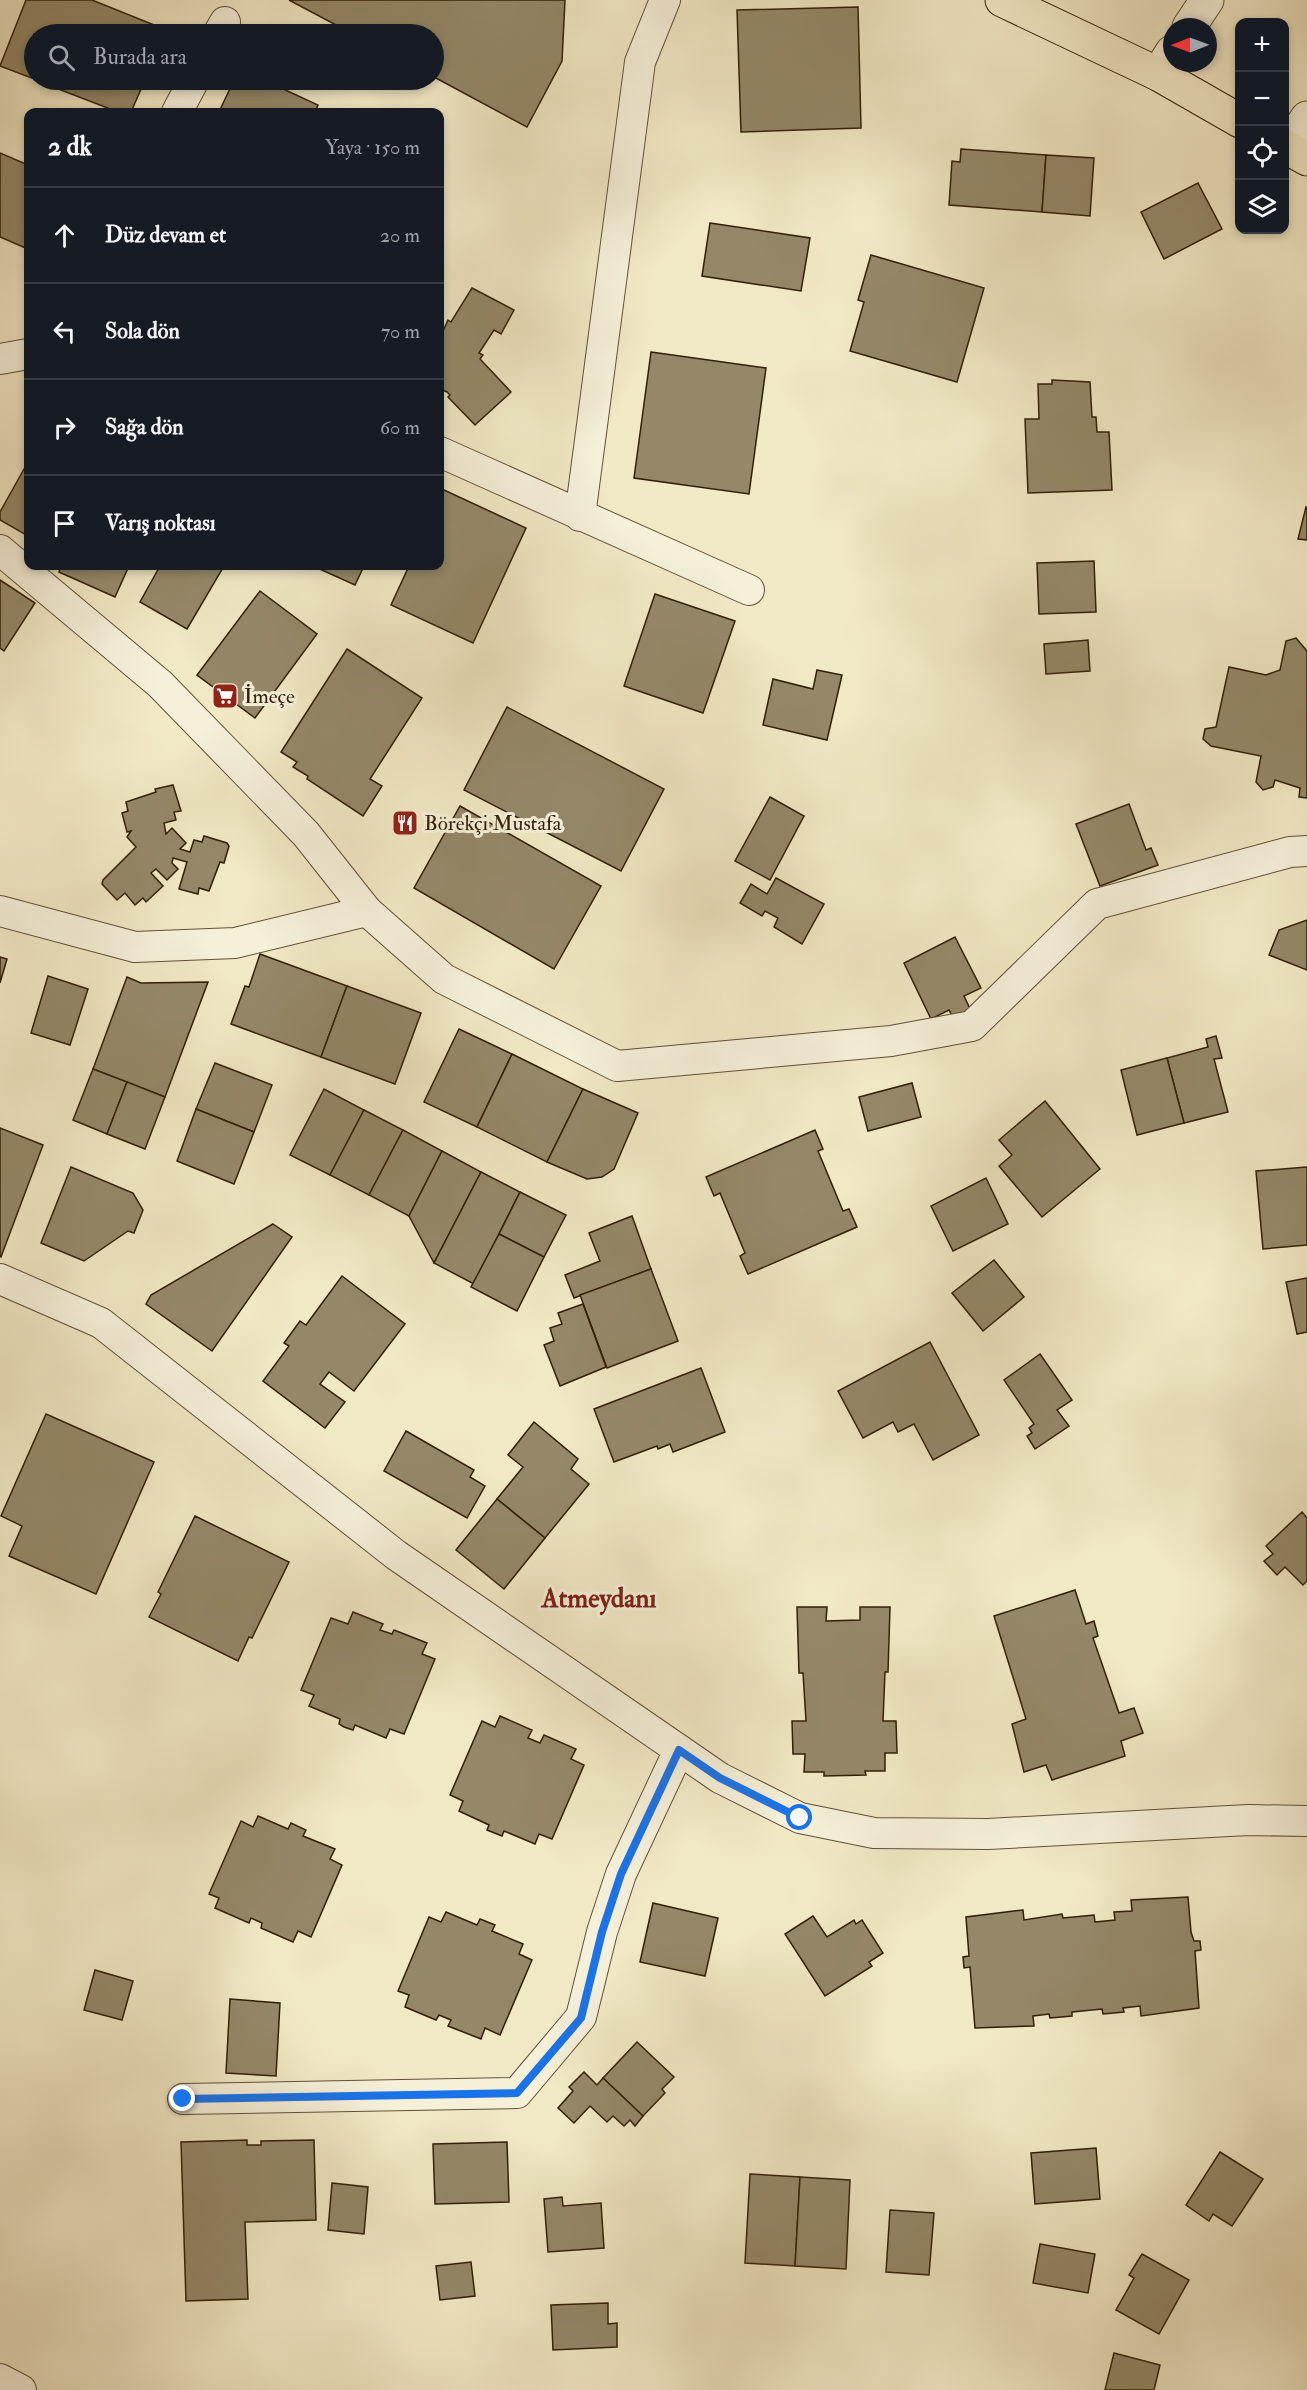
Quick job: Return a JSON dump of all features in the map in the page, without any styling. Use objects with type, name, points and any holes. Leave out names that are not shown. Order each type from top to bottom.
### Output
[{"type":"main road","points":[[1002,0],[1163,62]]},
{"type":"main road","points":[[1177,72],[1235,117]]},
{"type":"street","points":[[580,516],[640,62],[665,0]]},
{"type":"street","points":[[1195,18],[1207,0]]},
{"type":"street","points":[[179,108],[189,90]]},
{"type":"street","points":[[1293,151],[1307,118]]},
{"type":"street","points":[[0,358],[24,355]]},
{"type":"street","points":[[444,454],[749,590]]},
{"type":"street","points":[[0,550],[160,684],[306,834],[367,911],[444,979],[617,1066],[891,1041],[972,1026],[1097,904],[1290,852],[1307,851]]},
{"type":"street","points":[[0,911],[135,947],[235,943],[367,911]]},
{"type":"street","points":[[0,1279],[101,1323],[396,1555],[720,1778],[800,1818],[874,1833],[988,1834],[1248,1820],[1307,1821]]},
{"type":"street","points":[[183,2099],[517,2093],[581,2018],[602,1932],[621,1874],[679,1750]]},
{"type":"street","points":[[0,2379],[21,2390]]},
{"type":"building","points":[[26,0],[92,0],[152,24],[24,24],[24,75],[0,66]]},
{"type":"building","points":[[289,0],[565,0],[562,61],[527,127],[444,82],[444,24],[334,24]]},
{"type":"building","points":[[858,7],[861,128],[741,132],[737,10]]},
{"type":"building","points":[[61,90],[141,90],[133,108],[108,108]]},
{"type":"building","points":[[229,90],[286,90],[318,105],[317,108],[221,108]]},
{"type":"building","points":[[961,149],[1046,155],[1042,212],[949,205],[952,161],[960,162]]},
{"type":"building","points":[[0,153],[24,163],[24,247],[0,237]]},
{"type":"building","points":[[1046,155],[1094,158],[1090,216],[1042,212]]},
{"type":"building","points":[[1198,183],[1222,229],[1164,259],[1141,212]]},
{"type":"building","points":[[710,223],[810,238],[801,291],[702,276]]},
{"type":"building","points":[[871,255],[984,288],[957,382],[850,351],[864,302],[858,300]]},
{"type":"building","points":[[472,288],[514,310],[501,334],[494,330],[479,353],[483,355],[480,359],[511,392],[475,425],[444,391],[444,329],[448,320],[451,322]]},
{"type":"building","points":[[651,352],[766,368],[749,494],[634,478]]},
{"type":"building","points":[[1052,380],[1090,382],[1092,417],[1096,417],[1097,432],[1109,432],[1112,490],[1028,493],[1025,419],[1039,419],[1038,384],[1052,384]]},
{"type":"building","points":[[24,469],[24,534],[0,520],[0,512]]},
{"type":"building","points":[[444,490],[526,528],[473,643],[391,605],[407,570],[444,570]]},
{"type":"building","points":[[1307,508],[1307,540],[1298,539]]},
{"type":"building","points":[[1094,561],[1096,612],[1039,614],[1037,563]]},
{"type":"building","points":[[60,570],[127,570],[115,597],[59,572]]},
{"type":"building","points":[[158,570],[222,570],[187,629],[140,602]]},
{"type":"building","points":[[322,570],[362,570],[355,585]]},
{"type":"building","points":[[0,580],[35,603],[4,651],[0,648]]},
{"type":"building","points":[[260,591],[317,634],[255,718],[197,675]]},
{"type":"building","points":[[655,594],[735,621],[703,713],[624,686]]},
{"type":"building","points":[[1296,638],[1307,651],[1307,798],[1299,797],[1300,788],[1275,780],[1273,787],[1263,790],[1256,782],[1261,756],[1211,746],[1203,739],[1205,729],[1216,727],[1229,667],[1266,675],[1280,670],[1286,641]]},
{"type":"building","points":[[1088,640],[1090,671],[1046,674],[1044,644]]},
{"type":"building","points":[[347,649],[422,698],[370,779],[382,786],[363,816],[307,779],[308,776],[293,767],[297,762],[281,752]]},
{"type":"building","points":[[817,670],[842,675],[827,740],[763,725],[773,679],[813,689]]},
{"type":"building","points":[[507,707],[664,789],[621,871],[464,790]]},
{"type":"building","points":[[173,785],[181,811],[174,812],[176,820],[164,823],[166,834],[172,828],[186,843],[180,849],[190,852],[194,840],[202,842],[204,836],[227,843],[229,846],[224,863],[220,862],[209,891],[199,888],[198,894],[179,889],[187,862],[173,858],[172,863],[178,869],[167,880],[156,869],[151,873],[163,886],[146,902],[143,898],[135,905],[125,893],[117,900],[102,884],[103,880],[136,847],[127,837],[131,831],[127,832],[122,813],[128,811],[126,802],[156,792],[155,789]]},
{"type":"building","points":[[770,797],[804,816],[770,880],[735,861]]},
{"type":"building","points":[[1129,804],[1146,850],[1151,848],[1158,865],[1100,886],[1076,824]]},
{"type":"building","points":[[460,806],[601,886],[554,969],[414,888]]},
{"type":"building","points":[[776,878],[824,904],[802,944],[774,927],[778,918],[765,911],[762,916],[740,903],[751,884],[767,894]]},
{"type":"building","points":[[1307,920],[1307,970],[1269,955],[1279,930]]},
{"type":"building","points":[[955,937],[981,988],[964,996],[973,1015],[956,1024],[949,1010],[931,1019],[904,963]]},
{"type":"building","points":[[260,954],[347,986],[321,1057],[231,1024],[245,986],[249,987]]},
{"type":"building","points":[[0,957],[7,959],[0,983]]},
{"type":"building","points":[[48,976],[88,989],[70,1045],[31,1033]]},
{"type":"building","points":[[127,977],[141,983],[208,982],[165,1097],[93,1069]]},
{"type":"building","points":[[347,986],[421,1013],[395,1084],[321,1057]]},
{"type":"building","points":[[459,1029],[512,1054],[477,1127],[424,1102]]},
{"type":"building","points":[[1216,1036],[1222,1058],[1214,1059],[1228,1112],[1184,1123],[1167,1058],[1208,1047],[1206,1039]]},
{"type":"building","points":[[512,1054],[583,1089],[547,1162],[477,1127]]},
{"type":"building","points":[[1167,1058],[1184,1123],[1137,1135],[1121,1070]]},
{"type":"building","points":[[215,1063],[272,1085],[254,1132],[196,1109]]},
{"type":"building","points":[[93,1069],[127,1082],[107,1134],[73,1120]]},
{"type":"building","points":[[127,1082],[165,1097],[145,1149],[107,1134]]},
{"type":"building","points":[[912,1083],[921,1117],[868,1131],[859,1097]]},
{"type":"building","points":[[324,1089],[364,1110],[330,1175],[290,1155]]},
{"type":"building","points":[[583,1089],[638,1113],[614,1169],[602,1177],[587,1179],[547,1162]]},
{"type":"building","points":[[1045,1101],[1100,1169],[1042,1217],[999,1166],[1012,1155],[999,1140]]},
{"type":"building","points":[[196,1109],[254,1132],[234,1184],[177,1161]]},
{"type":"building","points":[[364,1110],[403,1130],[369,1195],[330,1175]]},
{"type":"building","points":[[0,1128],[43,1145],[1,1257],[0,1256]]},
{"type":"building","points":[[403,1130],[442,1151],[409,1216],[369,1195]]},
{"type":"building","points":[[815,1130],[823,1149],[818,1151],[843,1211],[849,1209],[857,1227],[748,1274],[740,1256],[745,1253],[720,1193],[714,1196],[706,1177]]},
{"type":"building","points":[[442,1151],[481,1172],[434,1263],[409,1216]]},
{"type":"building","points":[[71,1167],[133,1193],[143,1210],[134,1233],[128,1231],[84,1261],[41,1243]]},
{"type":"building","points":[[1307,1167],[1307,1245],[1263,1249],[1256,1171]]},
{"type":"building","points":[[481,1172],[520,1192],[474,1284],[434,1263]]},
{"type":"building","points":[[986,1178],[1008,1224],[953,1251],[931,1206]]},
{"type":"building","points":[[520,1192],[566,1215],[544,1257],[499,1234]]},
{"type":"building","points":[[632,1216],[651,1269],[574,1298],[565,1275],[600,1261],[589,1233]]},
{"type":"building","points":[[273,1224],[292,1237],[212,1351],[146,1304],[151,1295]]},
{"type":"building","points":[[499,1234],[544,1257],[517,1311],[471,1287]]},
{"type":"building","points":[[994,1260],[1024,1297],[983,1331],[952,1293]]},
{"type":"building","points":[[651,1269],[678,1341],[607,1368],[580,1295]]},
{"type":"building","points":[[342,1276],[405,1324],[354,1391],[329,1372],[320,1384],[345,1402],[325,1428],[263,1381],[289,1346],[284,1343],[300,1321],[306,1325]]},
{"type":"building","points":[[1307,1278],[1307,1332],[1297,1334],[1286,1282]]},
{"type":"building","points":[[583,1304],[606,1367],[560,1386],[544,1345],[554,1341],[550,1328],[562,1324],[558,1313]]},
{"type":"building","points":[[930,1342],[979,1435],[933,1460],[914,1424],[898,1432],[893,1422],[863,1438],[838,1391]]},
{"type":"building","points":[[1040,1354],[1072,1400],[1057,1410],[1069,1426],[1035,1449],[1027,1436],[1032,1433],[1029,1428],[1034,1424],[1004,1380]]},
{"type":"building","points":[[701,1368],[725,1432],[673,1452],[670,1444],[658,1449],[657,1446],[614,1462],[594,1409]]},
{"type":"building","points":[[46,1414],[154,1462],[96,1594],[9,1556],[22,1526],[1,1516]]},
{"type":"building","points":[[534,1422],[578,1459],[571,1469],[589,1484],[545,1538],[497,1499],[523,1467],[508,1455]]},
{"type":"building","points":[[406,1431],[474,1470],[470,1477],[485,1486],[467,1518],[384,1471]]},
{"type":"building","points":[[497,1499],[545,1538],[504,1589],[456,1550]]},
{"type":"building","points":[[1302,1512],[1307,1518],[1307,1581],[1303,1585],[1285,1567],[1277,1575],[1264,1561],[1273,1554],[1266,1546]]},
{"type":"building","points":[[195,1516],[289,1562],[252,1638],[249,1637],[238,1661],[149,1617],[161,1594],[158,1592]]},
{"type":"building","points":[[1075,1590],[1086,1624],[1094,1621],[1098,1636],[1093,1638],[1119,1713],[1134,1708],[1143,1733],[1121,1741],[1125,1756],[1052,1780],[1046,1765],[1024,1772],[1012,1724],[1026,1719],[994,1616]]},
{"type":"building","points":[[797,1607],[827,1607],[826,1621],[860,1620],[860,1607],[890,1607],[888,1672],[885,1672],[883,1721],[896,1721],[897,1753],[885,1753],[885,1771],[865,1771],[866,1775],[824,1776],[824,1772],[804,1772],[805,1754],[793,1754],[792,1721],[806,1721],[803,1673],[799,1673]]},
{"type":"building","points":[[353,1612],[383,1624],[380,1630],[392,1634],[394,1630],[427,1643],[422,1654],[435,1659],[404,1734],[390,1729],[386,1738],[355,1725],[353,1730],[344,1727],[339,1724],[340,1719],[309,1706],[314,1695],[301,1690],[331,1618],[348,1624]]},
{"type":"building","points":[[500,1716],[532,1730],[528,1738],[540,1743],[544,1735],[576,1749],[571,1759],[584,1765],[552,1839],[539,1834],[535,1844],[504,1831],[502,1836],[487,1830],[489,1825],[459,1811],[463,1801],[450,1795],[482,1721],[495,1727]]},
{"type":"building","points":[[258,1816],[288,1829],[291,1823],[306,1830],[303,1836],[335,1849],[330,1859],[342,1865],[311,1937],[298,1931],[293,1942],[261,1928],[262,1923],[251,1918],[249,1923],[215,1908],[219,1898],[209,1894],[241,1821],[253,1827]]},
{"type":"building","points":[[1188,1897],[1191,1932],[1194,1941],[1200,1941],[1201,1950],[1195,1951],[1199,2008],[1141,2016],[1140,2006],[1123,2008],[1124,2012],[1103,2014],[1102,2009],[1072,2012],[1072,2016],[1050,2018],[1049,2014],[1033,2016],[1034,2026],[975,2028],[970,1967],[964,1968],[963,1957],[969,1956],[966,1917],[1023,1910],[1024,1920],[1062,1914],[1063,1918],[1094,1915],[1095,1922],[1115,1920],[1114,1912],[1132,1911],[1131,1900]]},
{"type":"building","points":[[653,1903],[718,1918],[705,1976],[640,1962]]},
{"type":"building","points":[[446,1912],[477,1925],[480,1919],[495,1925],[492,1931],[523,1944],[519,1954],[532,1960],[500,2035],[485,2028],[481,2039],[448,2026],[451,2020],[439,2015],[436,2020],[405,2007],[409,1995],[398,1991],[429,1917],[441,1922]]},
{"type":"building","points":[[813,1916],[827,1937],[854,1920],[856,1924],[862,1920],[883,1953],[869,1962],[872,1966],[825,1996],[785,1934]]},
{"type":"building","points":[[95,1970],[133,1981],[122,2020],[84,2010]]},
{"type":"building","points":[[230,1999],[280,2003],[276,2076],[226,2073]]},
{"type":"building","points":[[637,2042],[674,2077],[662,2089],[665,2093],[643,2116],[603,2078]]},
{"type":"building","points":[[584,2072],[597,2085],[603,2078],[643,2116],[635,2126],[630,2120],[624,2126],[613,2116],[607,2122],[590,2106],[574,2123],[558,2108],[573,2091],[569,2087]]},
{"type":"building","points":[[247,2140],[247,2145],[261,2145],[261,2141],[314,2140],[316,2220],[245,2222],[248,2299],[186,2301],[181,2142]]},
{"type":"building","points":[[507,2142],[509,2202],[435,2204],[433,2144]]},
{"type":"building","points":[[1096,2148],[1100,2199],[1035,2204],[1031,2153]]},
{"type":"building","points":[[1220,2152],[1263,2179],[1232,2226],[1213,2214],[1209,2221],[1186,2205]]},
{"type":"building","points":[[750,2174],[800,2177],[795,2266],[745,2263]]},
{"type":"building","points":[[800,2177],[850,2180],[846,2269],[795,2266]]},
{"type":"building","points":[[332,2183],[368,2187],[364,2234],[328,2230]]},
{"type":"building","points":[[562,2197],[563,2206],[601,2203],[604,2248],[548,2252],[544,2199]]},
{"type":"building","points":[[890,2210],[934,2213],[929,2275],[886,2272]]},
{"type":"building","points":[[1040,2244],[1095,2254],[1088,2293],[1033,2283]]},
{"type":"building","points":[[1142,2254],[1189,2280],[1159,2334],[1116,2310],[1134,2278],[1129,2275]]},
{"type":"building","points":[[471,2262],[475,2296],[440,2300],[436,2266]]},
{"type":"building","points":[[608,2303],[608,2324],[617,2323],[617,2347],[553,2350],[551,2305]]},
{"type":"building","points":[[1114,2353],[1160,2365],[1154,2390],[1105,2390]]},
{"type":"place","name":"İmeçe","points":[[225,696]]},
{"type":"place","name":"Börekçi Mustafa","points":[[405,823]]},
{"type":"district","name":"Atmeydanı","points":[[599,1598]]},
{"type":"route","points":[[183,2099],[517,2093],[581,2018],[602,1932],[621,1874],[679,1750],[720,1778],[800,1818]]}]
